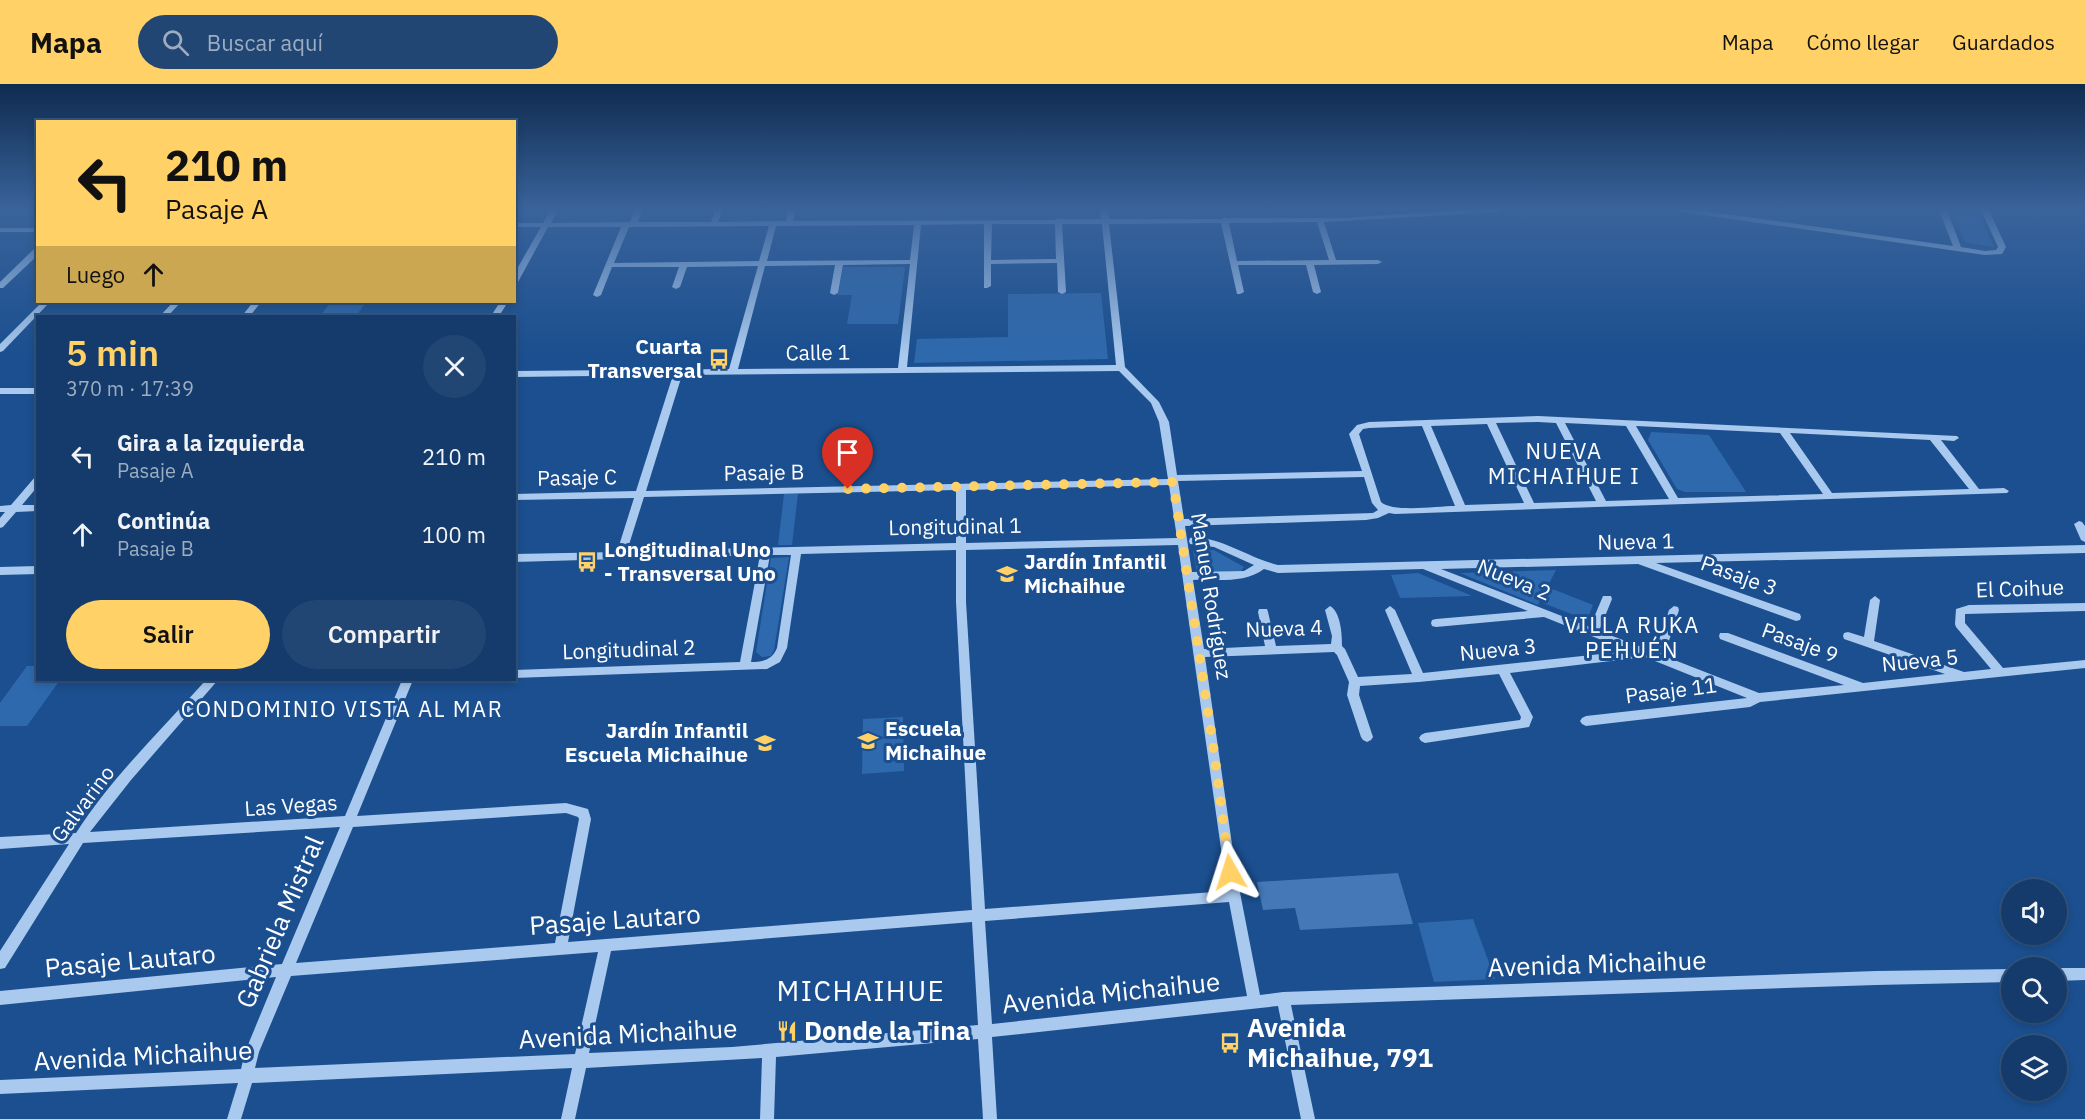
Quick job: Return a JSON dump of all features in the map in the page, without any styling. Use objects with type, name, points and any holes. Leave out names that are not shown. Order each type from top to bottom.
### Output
[{"type":"street","points":[[0,286],[29,258]]},
{"type":"street","points":[[516,278],[527,258]]},
{"type":"street","points":[[597,295],[612,258]]},
{"type":"street","points":[[733,372],[764,258]]},
{"type":"street","points":[[902,370],[913,258]]},
{"type":"street","points":[[987,258],[987,286]]},
{"type":"street","points":[[1110,258],[1121,368]]},
{"type":"street","points":[[1232,258],[1240,292]]},
{"type":"street","points":[[987,262],[1060,261],[1062,292]]},
{"type":"street","points":[[609,265],[913,262]]},
{"type":"street","points":[[1309,262],[1317,292]]},
{"type":"street","points":[[1234,263],[1378,262]]},
{"type":"street","points":[[834,293],[840,263]]},
{"type":"street","points":[[676,287],[684,264]]},
{"type":"street","points":[[0,349],[45,303]]},
{"type":"street","points":[[165,315],[176,303]]},
{"type":"street","points":[[247,315],[256,303]]},
{"type":"street","name":"Calle 1","points":[[516,374],[1121,368]]},
{"type":"street","name":"Manuel Rodríguez","points":[[1121,368],[1155,402],[1162,414],[1234,896],[1255,1002]]},
{"type":"street","points":[[621,555],[678,373]]},
{"type":"street","points":[[0,391],[36,391]]},
{"type":"street","points":[[1490,420],[1530,506]]},
{"type":"street","points":[[1386,510],[1377,503],[1354,434],[1357,429],[1369,425],[1490,420],[1559,420],[1954,438]]},
{"type":"street","points":[[1559,420],[1602,503]]},
{"type":"street","points":[[1425,422],[1461,508]]},
{"type":"street","points":[[1629,423],[1675,501]]},
{"type":"street","points":[[1784,430],[1830,496]]},
{"type":"street","points":[[1933,437],[1977,492]]},
{"type":"street","name":"Pasaje B","points":[[640,494],[961,487],[1366,474]]},
{"type":"street","points":[[0,525],[36,481]]},
{"type":"street","points":[[961,487],[960,546],[990,1119]]},
{"type":"street","points":[[1179,523],[1366,517],[1375,516],[1386,510],[2004,491]]},
{"type":"street","name":"Pasaje C","points":[[516,497],[640,494]]},
{"type":"street","points":[[0,509],[36,508]]},
{"type":"street","points":[[2079,524],[2085,538]]},
{"type":"street","name":"Longitudinal 1","points":[[516,558],[1181,541]]},
{"type":"street","name":"Nueva 1","points":[[1194,541],[1212,541],[1278,569],[2085,549]]},
{"type":"street","name":"Longitudinal 2","points":[[516,674],[769,664],[781,653],[797,550]]},
{"type":"street","points":[[745,666],[766,551]]},
{"type":"street","name":"Pasaje 3","points":[[1636,560],[1796,617]]},
{"type":"street","points":[[1186,576],[1244,575],[1251,573],[1262,564]]},
{"type":"street","name":"Nueva 2","points":[[1422,565],[1759,698]]},
{"type":"street","points":[[0,571],[36,570]]},
{"type":"street","points":[[1593,633],[1607,599]]},
{"type":"street","points":[[1868,643],[1875,600]]},
{"type":"street","name":"El Coihue","points":[[2000,672],[1960,624],[1960,612],[1969,609],[2085,607]]},
{"type":"street","points":[[1330,610],[1337,636],[1336,648],[1341,652],[1355,682],[1353,695],[1367,737]]},
{"type":"street","points":[[1390,610],[1419,678]]},
{"type":"street","points":[[1658,659],[1674,610]]},
{"type":"street","points":[[1263,612],[1271,649]]},
{"type":"street","points":[[1436,623],[1545,614]]},
{"type":"street","name":"Pasaje 9","points":[[1724,636],[1863,687]]},
{"type":"street","points":[[1848,636],[1963,676]]},
{"type":"street","name":"Nueva 4","points":[[1198,653],[1336,648]]},
{"type":"street","name":"Nueva 3","points":[[1355,682],[1503,670],[1646,654]]},
{"type":"street","name":"Nueva 5","points":[[1759,698],[2085,664]]},
{"type":"street","points":[[1425,738],[1525,724],[1527,717],[1503,670]]},
{"type":"street","name":"Galvarino","points":[[0,963],[78,839],[105,802],[212,681]]},
{"type":"street","name":"Gabriela Mistral","points":[[234,1119],[252,1052],[408,681]]},
{"type":"street","name":"Pasaje 11","points":[[1586,721],[1750,702],[1759,698]]},
{"type":"street","name":"Las Vegas","points":[[0,843],[566,808],[584,813],[585,819],[560,949]]},
{"type":"street","name":"Pasaje Lautaro","points":[[0,998],[286,970],[1234,896]]},
{"type":"street","points":[[568,1119],[606,945]]},
{"type":"street","points":[[2067,975],[2085,974]]},
{"type":"street","name":"Avenida Michaihue","points":[[0,1086],[769,1051],[1283,999],[2001,975]]},
{"type":"street","points":[[1283,999],[1308,1119]]},
{"type":"street","points":[[767,1119],[769,1051]]},
{"type":"shaded area","points":[[843,267],[905,267],[898,324],[847,324],[852,295],[838,295]]},
{"type":"shaded area","points":[[1101,293],[1108,359],[914,363],[917,339],[1008,337],[1008,294]]},
{"type":"shaded area","points":[[330,303],[365,303],[357,315],[321,315]]},
{"type":"shaded area","points":[[1651,432],[1709,435],[1746,492],[1685,492],[1677,489],[1648,440]]},
{"type":"shaded area","points":[[784,494],[798,494],[792,545],[778,545]]},
{"type":"shaded area","points":[[1214,550],[1244,567],[1241,571],[1197,573],[1193,551]]},
{"type":"shaded area","points":[[789,557],[774,650],[771,656],[762,657],[756,652],[771,558]]},
{"type":"shaded area","points":[[1556,570],[1538,605],[1460,573]]},
{"type":"shaded area","points":[[1418,573],[1472,596],[1400,598],[1391,575]]},
{"type":"shaded area","points":[[1550,588],[1593,605],[1587,620],[1543,603]]},
{"type":"shaded area","points":[[27,666],[36,666],[36,681],[59,681],[27,726],[0,726],[0,703]]},
{"type":"shaded area","points":[[903,717],[904,771],[862,774],[863,719]]},
{"type":"shaded area","points":[[1473,919],[1495,979],[1434,982],[1418,923]]},
{"type":"building","points":[[1164,555],[1166,571],[1123,572],[1121,556]]},
{"type":"building","points":[[1398,873],[1413,924],[1300,930],[1295,908],[1263,910],[1257,882]]},
{"type":"place","name":"Cuarta Transversal","points":[[719,359]]},
{"type":"place","name":"Longitudinal Uno - Transversal Uno","points":[[587,562]]},
{"type":"place","name":"Jardín Infantil Michaihue","points":[[1007,574]]},
{"type":"place","name":"Escuela Michaihue","points":[[868,741]]},
{"type":"place","name":"Jardín Infantil Escuela Michaihue","points":[[765,743]]},
{"type":"place","name":"Donde la Tina","points":[[787,1031]]},
{"type":"place","name":"Avenida Michaihue, 791","points":[[1230,1043]]},
{"type":"district","name":"NUEVA MICHAIHUE I","points":[[1564,464]]},
{"type":"district","name":"VILLA RUKA PEHUÉN","points":[[1632,638]]},
{"type":"district","name":"CONDOMINIO VISTA AL MAR","points":[[342,709]]},
{"type":"district","name":"MICHAIHUE","points":[[861,991]]},
{"type":"route","points":[[848,489],[1173,482],[1230,872]]}]
